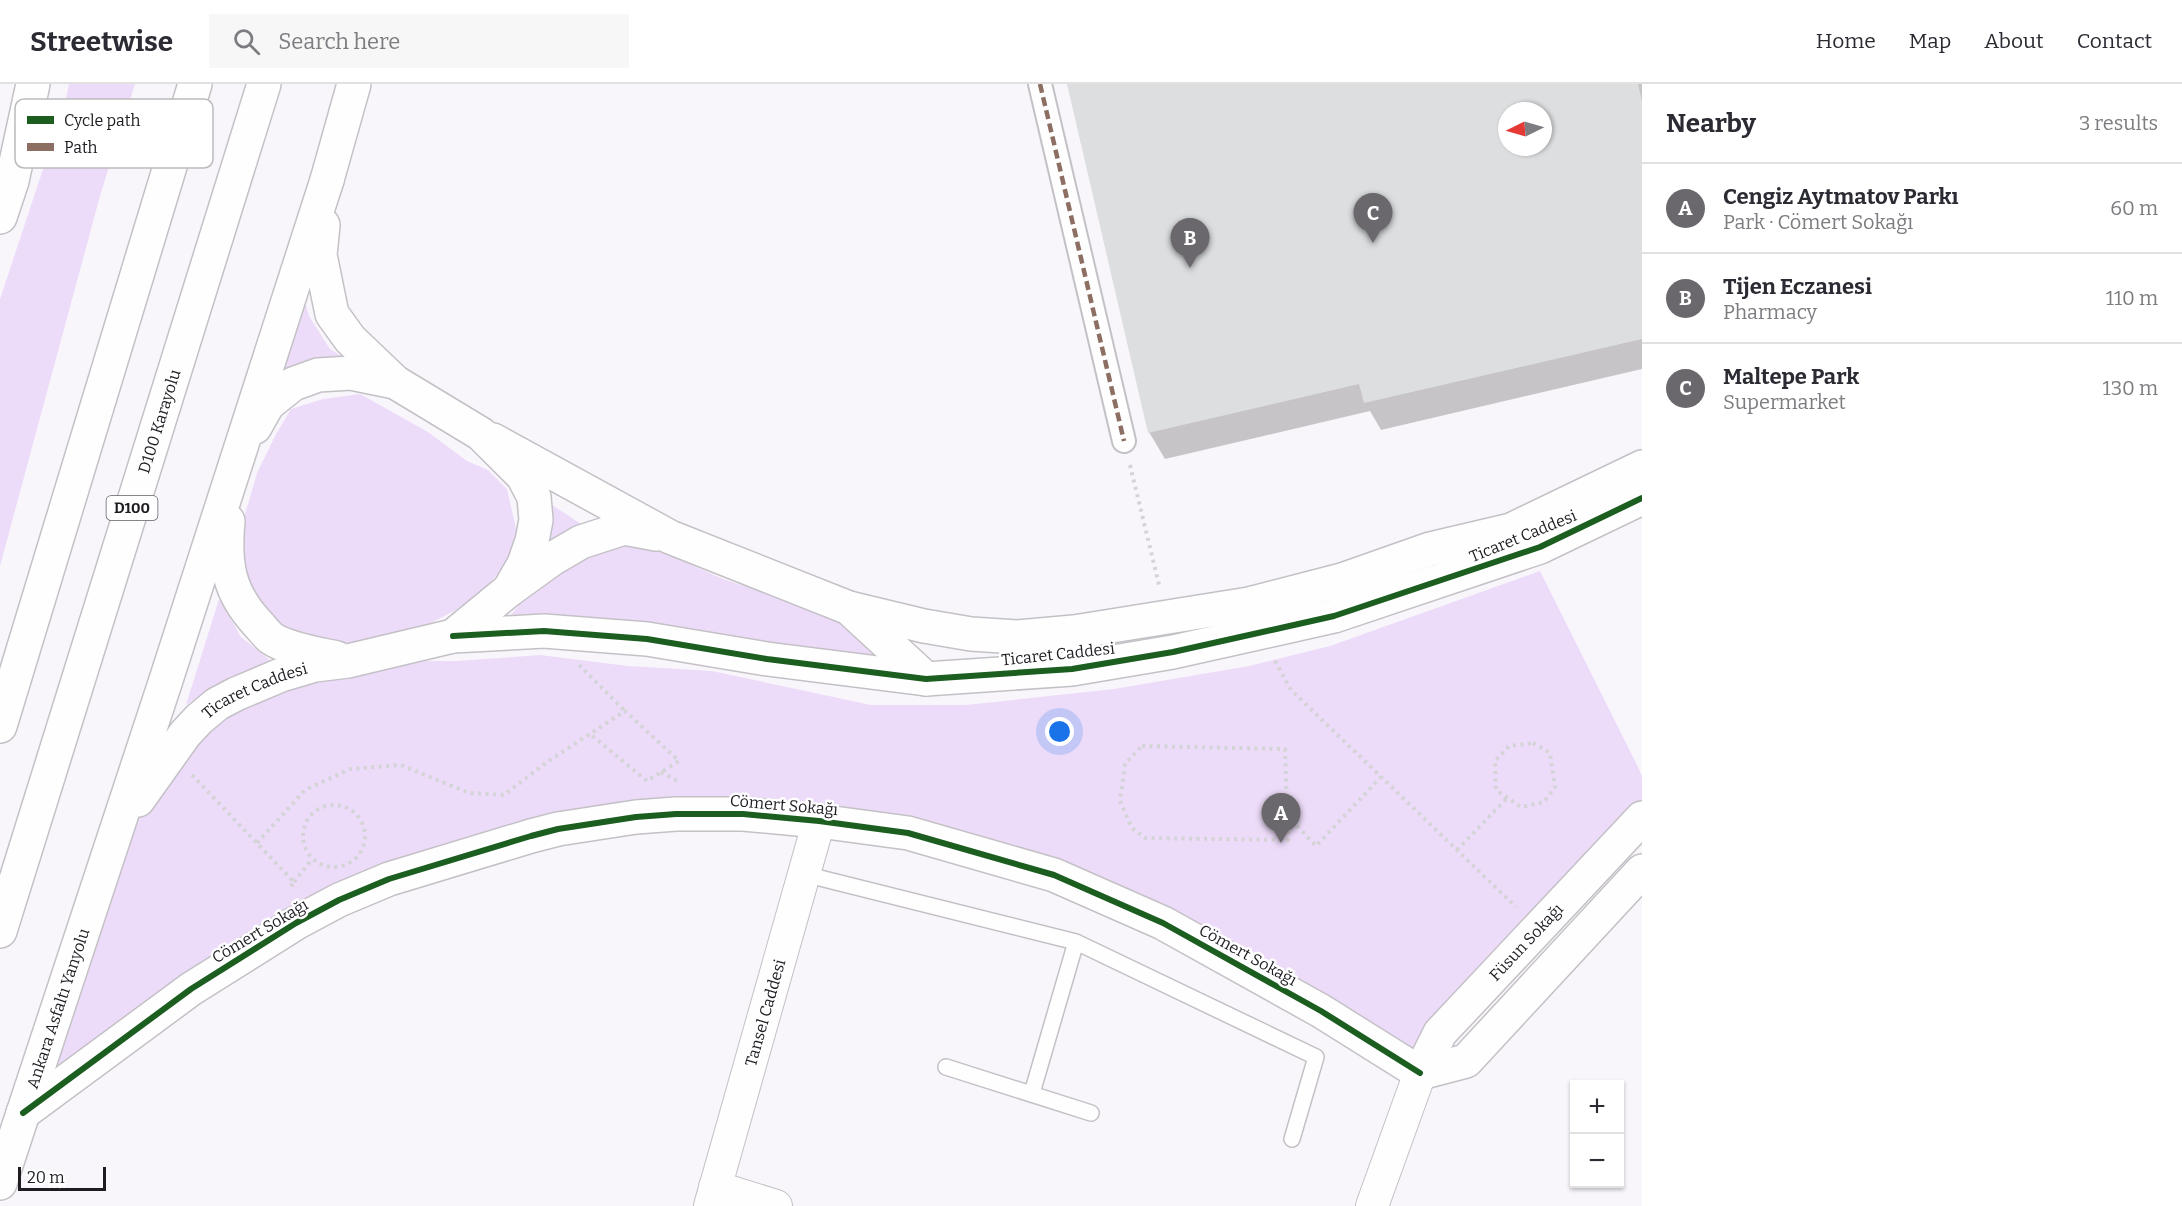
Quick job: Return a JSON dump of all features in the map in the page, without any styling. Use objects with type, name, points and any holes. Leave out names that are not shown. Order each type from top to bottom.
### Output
[{"type":"main road","points":[[30,99],[33,84]]},
{"type":"main road","points":[[190,99],[195,84]]},
{"type":"main road","name":"D100 Karayolu","points":[[0,932],[264,84]]},
{"type":"main road","points":[[348,661],[306,651],[271,638],[240,603],[231,582],[226,543],[232,472],[327,180],[354,84]]},
{"type":"main road","points":[[0,217],[15,167]]},
{"type":"main road","points":[[0,726],[169,168]]},
{"type":"main road","name":"Ticaret Caddesi","points":[[327,180],[320,255],[332,314],[350,339],[395,382],[481,434],[670,537],[849,608],[959,632],[1017,637],[1074,632],[1249,604],[1342,580],[1430,549],[1511,530],[1642,467]]},
{"type":"main road","points":[[232,472],[268,404],[293,384],[318,375],[351,373],[395,382]]},
{"type":"main road","name":"Ticaret Caddesi","points":[[481,434],[523,476],[534,497],[536,520],[532,541],[524,564],[509,590]]},
{"type":"main road","name":"Ankara Asfaltı Yanyolu","points":[[0,1183],[232,472]]},
{"type":"main road","name":"Ticaret Caddesi","points":[[114,834],[170,753],[199,719],[236,694],[280,675],[315,665],[348,661],[453,636],[544,631],[647,639],[926,679],[1072,669],[1173,652],[1335,616],[1540,547],[1642,498]]},
{"type":"main road","name":"Ticaret Caddesi","points":[[453,636],[509,590],[552,559],[581,542],[624,528],[670,537]]},
{"type":"main road","name":"Ticaret Caddesi","points":[[849,608],[926,679]]},
{"type":"main road","name":"Cömert Sokağı","points":[[23,1113],[200,983],[296,923],[339,900],[389,879],[558,829],[636,817],[719,813],[819,821],[908,832],[1054,875],[1163,923],[1321,1011],[1420,1073]]},
{"type":"main road","name":"Füsun Sokağı","points":[[1420,1073],[1440,1033],[1642,818]]},
{"type":"main road","points":[[1420,1073],[1466,1061],[1642,871]]},
{"type":"street","points":[[1040,84],[1124,441]]},
{"type":"street","name":"Tansel Caddesi","points":[[713,1197],[819,821]]},
{"type":"street","name":"Füsun Sokağı","points":[[1372,1206],[1420,1073]]},
{"type":"street","points":[[713,1197],[776,1206]]},
{"type":"lane","points":[[804,873],[1076,942],[1316,1057],[1292,1139]]},
{"type":"lane","points":[[1032,1093],[1076,942]]},
{"type":"lane","points":[[946,1067],[1091,1113]]},
{"type":"path","points":[[1124,441],[1167,618]]},
{"type":"path","points":[[544,631],[625,711],[679,760],[647,782],[590,734]]},
{"type":"path","points":[[1260,633],[1291,690],[1538,929]]},
{"type":"path","points":[[256,843],[305,790],[350,769],[401,765],[469,793],[504,795],[547,762],[625,711]]},
{"type":"path","points":[[1533,743],[1550,753],[1555,787],[1544,802],[1521,807],[1508,798],[1496,790],[1495,762],[1509,746],[1533,743]]},
{"type":"path","points":[[1286,814],[1288,840],[1145,838],[1132,828],[1120,801],[1125,764],[1142,746],[1285,749],[1286,814],[1316,846],[1381,777]]},
{"type":"path","points":[[170,753],[294,882]]},
{"type":"path","points":[[1457,850],[1508,798]]},
{"type":"path","points":[[339,804],[355,812],[366,833],[363,849],[356,858],[340,867],[325,867],[312,859],[307,854],[303,828],[311,813],[321,807],[339,804]]},
{"type":"path","points":[[287,891],[312,859]]},
{"type":"shaded area","points":[[69,84],[135,84],[130,99],[66,99]]},
{"type":"shaded area","points":[[43,168],[109,168],[0,566],[0,299]]},
{"type":"shaded area","points":[[300,282],[309,316],[330,349],[354,364],[266,392]]},
{"type":"shaded area","points":[[360,394],[428,432],[467,461],[488,470],[507,489],[517,533],[505,566],[479,594],[456,610],[421,628],[349,643],[298,635],[270,622],[239,570],[243,521],[257,473],[291,409],[323,399]]},
{"type":"shaded area","points":[[543,499],[589,529],[541,546]]},
{"type":"shaded area","points":[[624,543],[653,548],[723,579],[846,620],[897,661],[778,646],[672,626],[609,620],[508,618],[526,597],[566,565]]},
{"type":"shaded area","points":[[1540,571],[1639,769],[1642,777],[1642,818],[1420,1073],[1163,923],[908,833],[658,815],[339,900],[23,1113],[114,834],[222,707],[348,661],[456,661],[540,655],[628,666],[712,671],[871,705],[966,705],[1114,689],[1249,666],[1330,646]]},
{"type":"shaded area","points":[[219,599],[241,637],[271,661],[211,688],[186,705]]},
{"type":"building","points":[[1067,84],[1638,84],[1642,101],[1642,339],[1364,403],[1359,384],[1148,433]]},
{"type":"marked path","points":[[1040,84],[1124,441]]},
{"type":"cycle path","points":[[453,636],[544,631],[647,639],[767,659],[926,679],[1072,669],[1173,652],[1334,616],[1540,547],[1642,498]]},
{"type":"cycle path","points":[[23,1113],[191,989],[296,923],[339,900],[389,879],[558,829],[636,817],[676,814],[743,814],[908,833],[1054,875],[1163,923],[1321,1011],[1420,1073]]},
{"type":"place","name":"Maltepe Park","points":[[1373,243]]},
{"type":"place","name":"Tijen Eczanesi","points":[[1190,268]]},
{"type":"place","name":"Cengiz Aytmatov Parkı","points":[[1281,843]]}]
